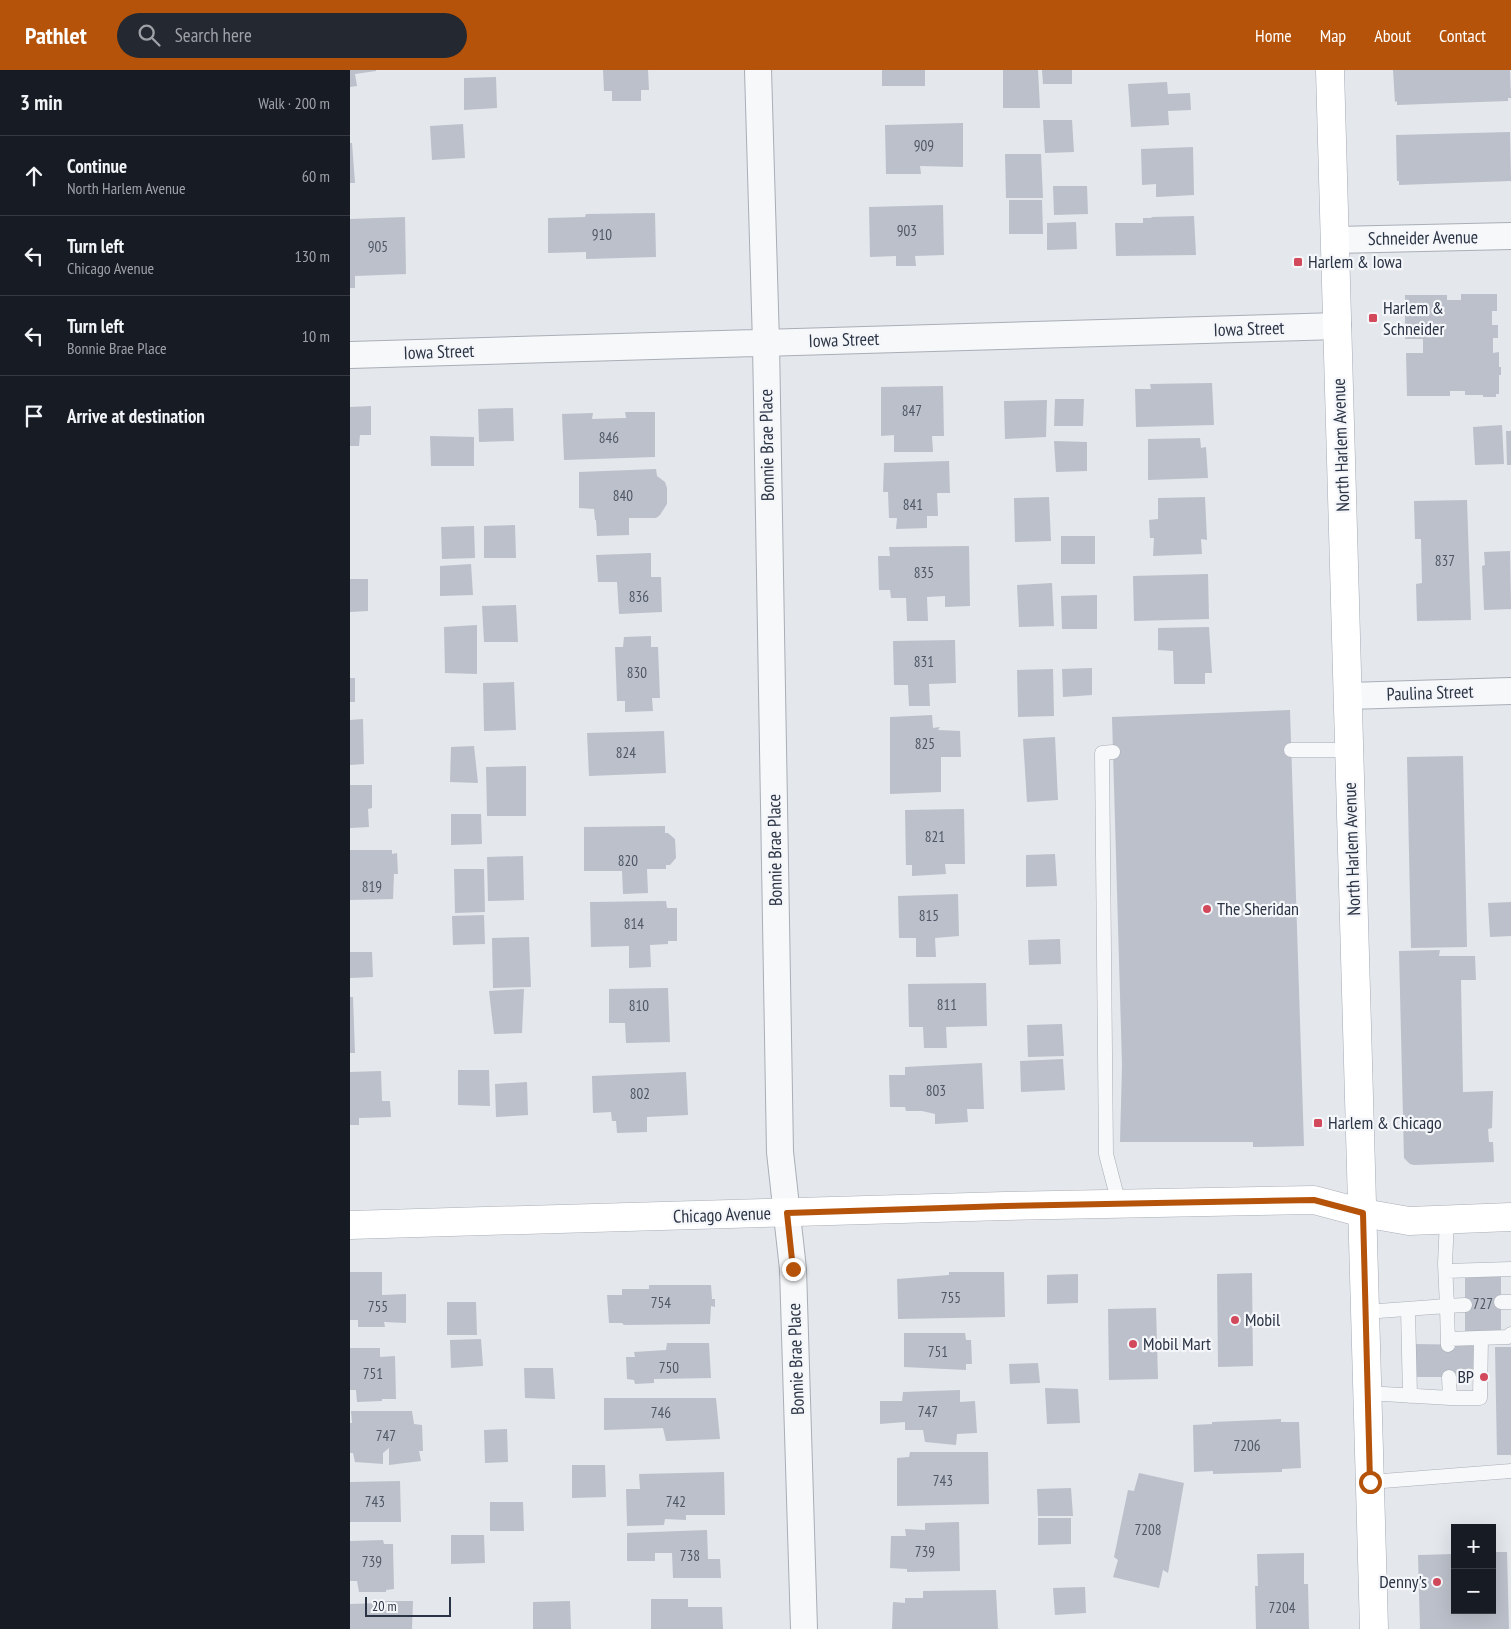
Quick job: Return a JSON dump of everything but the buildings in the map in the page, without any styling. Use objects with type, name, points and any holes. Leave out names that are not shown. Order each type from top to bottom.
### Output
[{"type":"main road","name":"North Harlem Avenue","points":[[1330,70],[1374,1629]]},
{"type":"main road","name":"Chicago Avenue","points":[[350,1225],[1314,1200],[1363,1213],[1408,1221],[1511,1218]]},
{"type":"street","name":"Bonnie Brae Place","points":[[758,70],[766,343],[780,1152],[793,1269],[804,1629]]},
{"type":"street","name":"Schneider Avenue","points":[[1335,240],[1511,236]]},
{"type":"street","name":"Iowa Street","points":[[350,354],[1338,326]]},
{"type":"street","name":"Paulina Street","points":[[1348,696],[1511,691]]},
{"type":"lane","points":[[1292,750],[1350,750]]},
{"type":"lane","points":[[1113,752],[1102,753],[1106,1154],[1119,1204]]},
{"type":"lane","points":[[1447,1219],[1448,1342],[1508,1337],[1511,1334]]},
{"type":"lane","points":[[1446,1272],[1511,1269]]},
{"type":"lane","points":[[1365,1312],[1465,1305]]},
{"type":"lane","points":[[1408,1309],[1410,1396]]},
{"type":"lane","points":[[1368,1393],[1480,1398],[1481,1338]]},
{"type":"lane","points":[[1449,1376],[1450,1398]]},
{"type":"lane","points":[[1370,1482],[1511,1471]]},
{"type":"place","name":"Harlem & Iowa","points":[[1298,262]]},
{"type":"place","name":"Harlem & Schneider","points":[[1373,318]]},
{"type":"place","name":"The Sheridan","points":[[1207,909]]},
{"type":"place","name":"Harlem & Chicago","points":[[1318,1123]]},
{"type":"place","name":"Mobil","points":[[1235,1320]]},
{"type":"place","name":"Mobil Mart","points":[[1133,1344]]},
{"type":"place","name":"BP","points":[[1484,1377]]},
{"type":"place","name":"Denny's","points":[[1437,1582]]},
{"type":"route","points":[[793,1269],[787,1213],[1005,1206],[1314,1200],[1363,1213],[1370,1482]]}]
